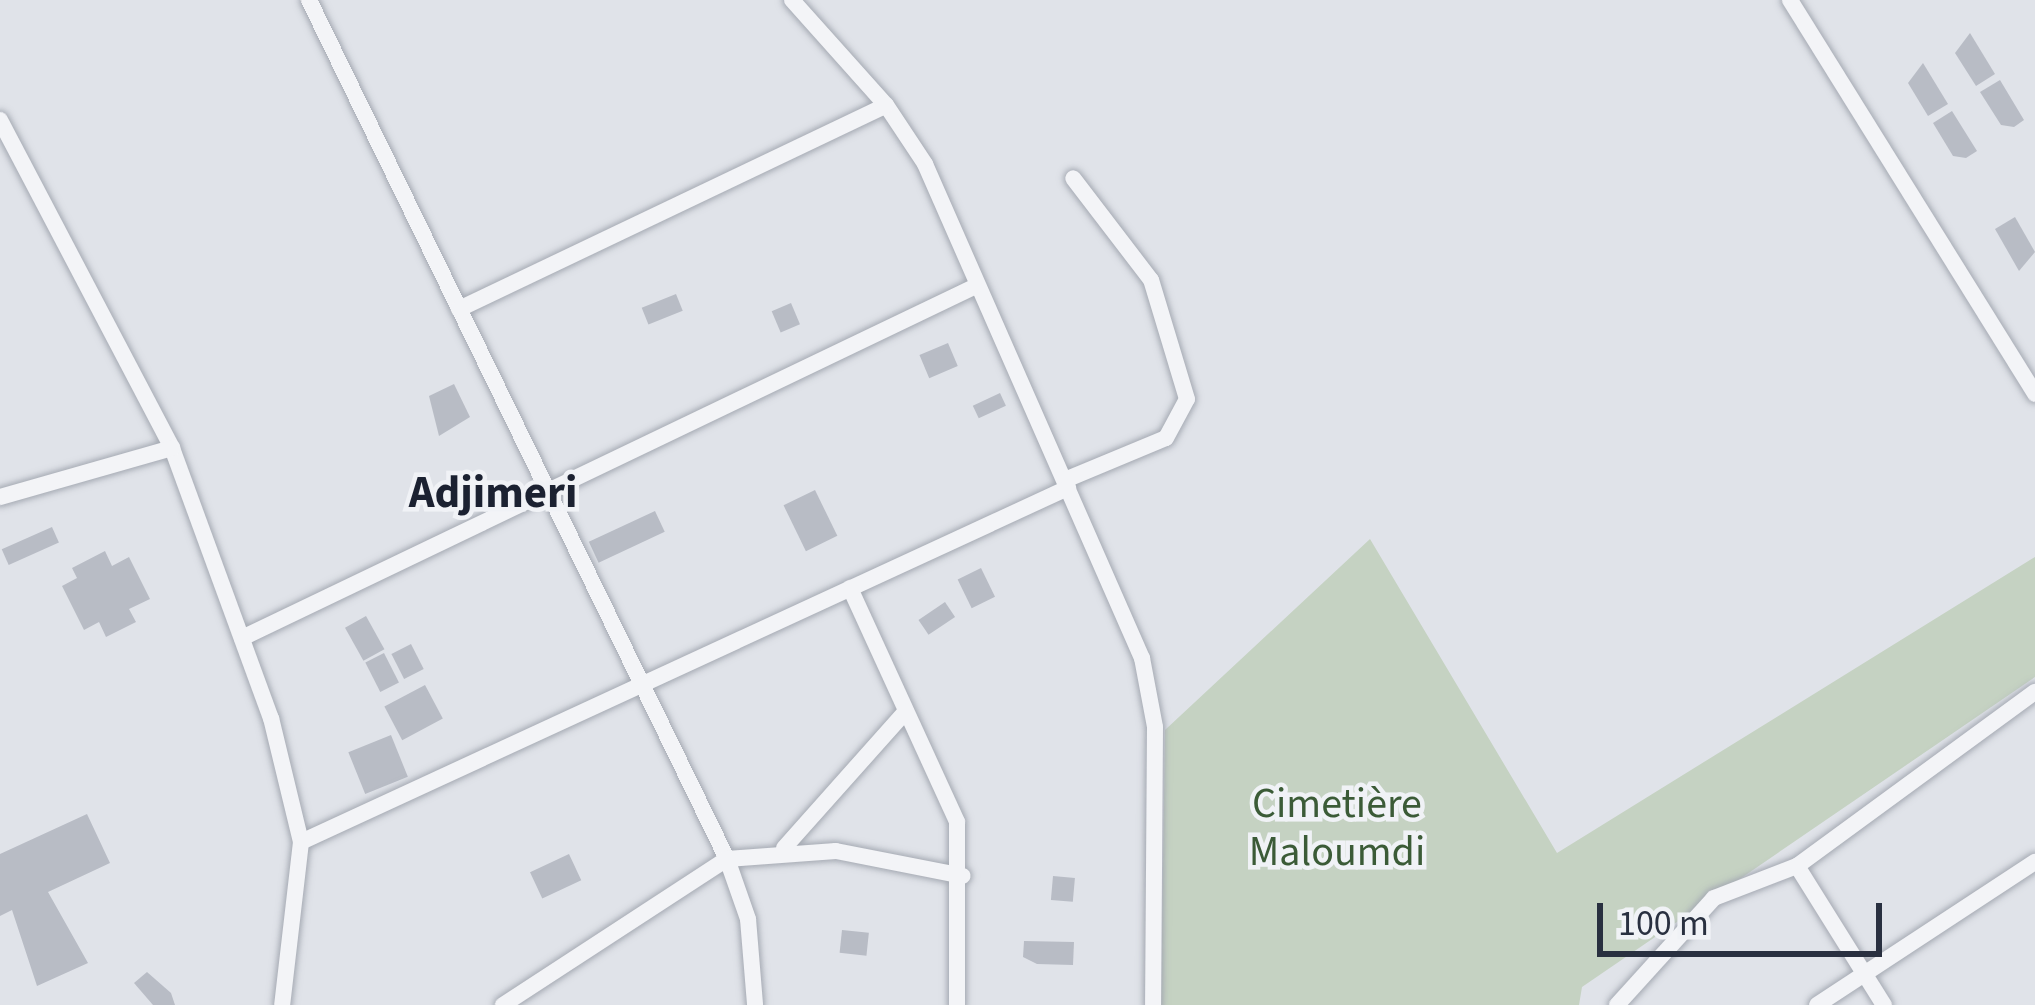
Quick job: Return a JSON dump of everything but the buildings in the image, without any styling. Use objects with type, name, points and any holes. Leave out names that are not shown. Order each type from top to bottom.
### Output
[{"type":"street","points":[[309,0],[727,859],[748,920],[755,1005]]},
{"type":"street","points":[[792,0],[886,105],[925,164],[974,287],[1066,484],[1150,690],[1153,1005]]},
{"type":"street","points":[[1790,0],[2033,387]]},
{"type":"street","points":[[459,309],[886,105]]},
{"type":"street","points":[[0,120],[172,448],[242,638],[301,842],[282,1005]]},
{"type":"street","points":[[301,842],[644,689],[1166,438],[1186,399],[1151,280],[1072,178]]},
{"type":"street","points":[[242,638],[550,496],[974,287]]},
{"type":"street","points":[[0,497],[172,448]]},
{"type":"street","points":[[850,588],[957,822],[962,876],[957,1005]]},
{"type":"street","points":[[1617,1005],[1714,898],[1797,866],[2035,692]]},
{"type":"street","points":[[784,848],[906,710]]},
{"type":"street","points":[[502,1005],[727,859],[784,848],[962,876]]},
{"type":"street","points":[[1816,1005],[2035,862]]},
{"type":"street","points":[[1797,866],[1883,1005]]},
{"type":"green space","name":"Cimetière Maloumdi","points":[[1370,539],[1557,853],[2035,557],[2035,677],[1582,987],[1579,1005],[1161,1005],[1165,730]]},
{"type":"district","name":"Adjimeri","points":[[493,494]]}]
